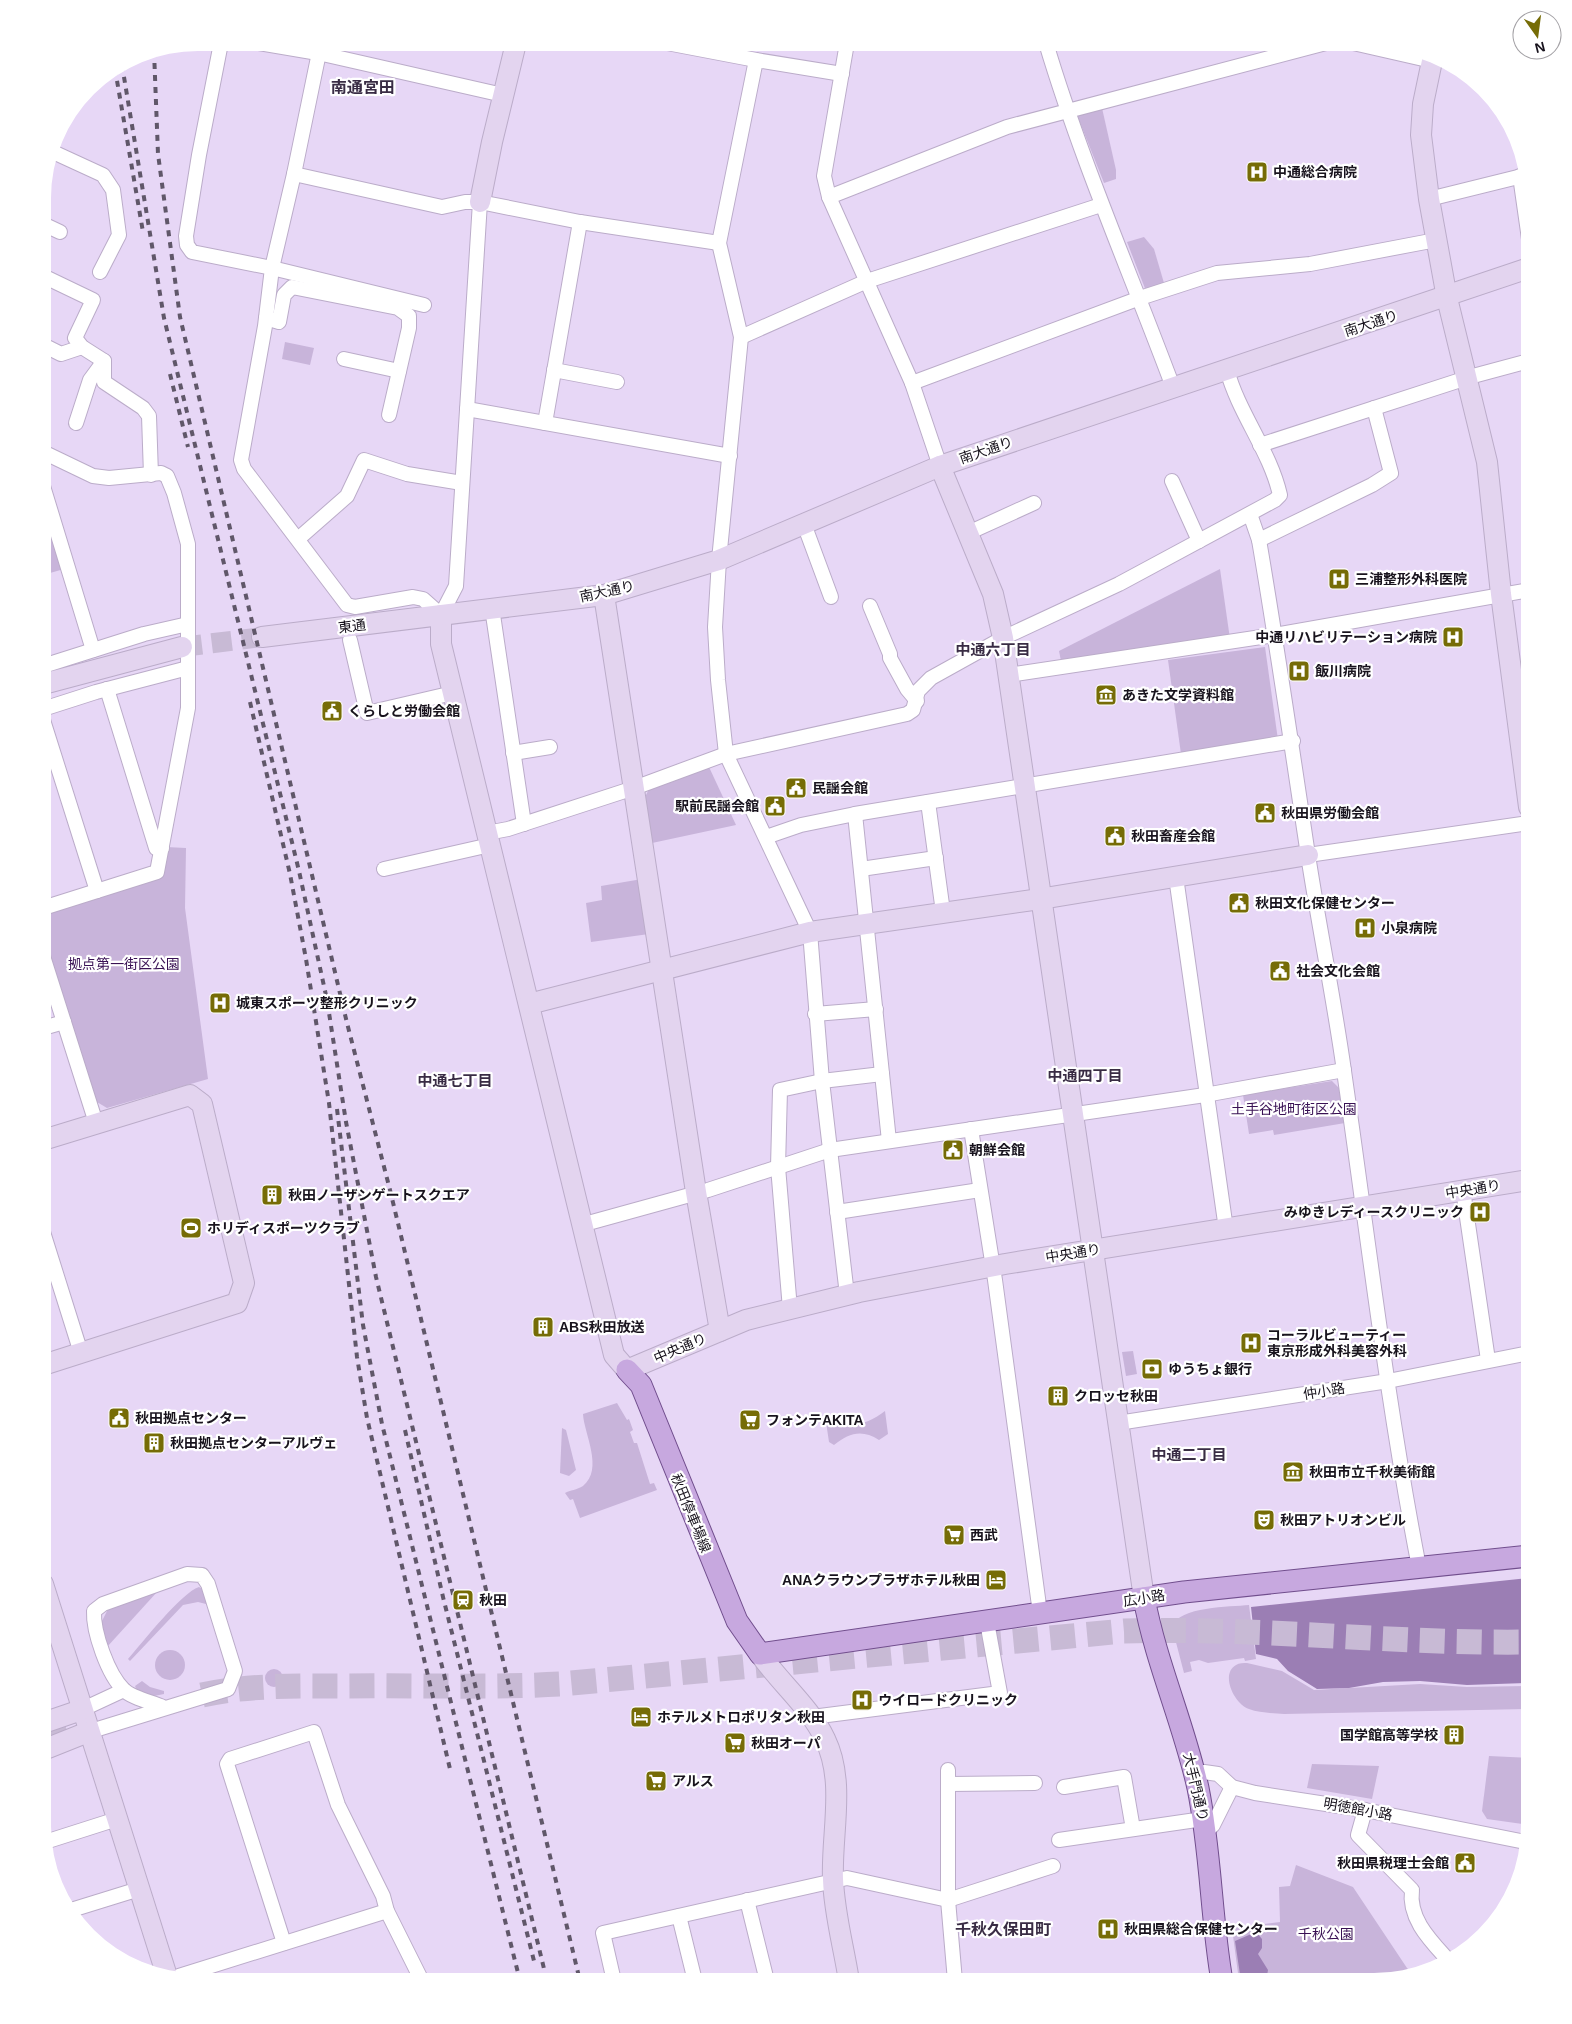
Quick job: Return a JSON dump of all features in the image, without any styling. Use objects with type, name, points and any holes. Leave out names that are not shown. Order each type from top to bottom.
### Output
[{"type":"main road","name":"秋田停車場線","points":[[627,1370],[641,1385],[733,1614],[744,1634],[760,1654]]},
{"type":"main road","name":"広小路","points":[[760,1654],[1219,1588],[1521,1557]]},
{"type":"main road","name":"大手門通り","points":[[1144,1598],[1152,1636],[1194,1774],[1204,1826],[1221,1973]]},
{"type":"street","points":[[220,52],[199,155],[186,236],[187,245],[192,252],[272,268],[424,305]]},
{"type":"street","points":[[318,52],[294,174],[272,268],[266,318],[241,460],[244,469],[346,605],[355,607],[413,597],[423,599],[441,615]]},
{"type":"street","points":[[335,52],[503,95]]},
{"type":"street","points":[[514,52],[480,202],[456,586],[441,615],[441,644],[614,1355],[627,1370]]},
{"type":"street","points":[[715,52],[842,74]]},
{"type":"street","points":[[846,52],[824,176],[829,196],[912,383],[940,466],[992,594],[1003,638],[1144,1598]]},
{"type":"street","points":[[1049,52],[1066,110],[1101,205],[1140,298],[1173,387]]},
{"type":"street","points":[[829,196],[1007,127],[1291,52]]},
{"type":"street","points":[[756,60],[719,243],[741,336],[719,560],[715,627],[718,680],[726,754],[810,932],[815,1014],[847,1295]]},
{"type":"street","points":[[1431,63],[1423,104],[1422,134],[1429,199],[1447,298],[1468,377],[1487,462],[1501,594],[1521,742]]},
{"type":"street","points":[[58,155],[103,175],[113,190],[119,235],[100,272]]},
{"type":"street","points":[[294,174],[442,207],[465,202],[480,202],[580,222],[719,243]]},
{"type":"street","points":[[1429,199],[1519,176]]},
{"type":"street","points":[[741,336],[867,281],[1101,205]]},
{"type":"street","points":[[545,423],[580,222]]},
{"type":"street","points":[[52,228],[60,232]]},
{"type":"street","points":[[912,383],[1140,298],[1217,273],[1310,264],[1436,240]]},
{"type":"street","name":"南大通り","points":[[441,615],[604,595],[719,560],[940,466],[1173,387],[1447,298],[1521,271]]},
{"type":"street","points":[[52,280],[94,300],[75,338],[82,347],[104,361]]},
{"type":"street","points":[[266,318],[279,322],[284,296],[292,286],[398,308],[409,316],[410,328],[389,415]]},
{"type":"street","points":[[52,349],[62,354],[82,347]]},
{"type":"street","points":[[344,359],[399,371]]},
{"type":"street","points":[[76,423],[90,380],[104,361]]},
{"type":"street","points":[[104,361],[104,382],[143,408],[149,416],[151,475]]},
{"type":"street","points":[[1260,445],[1468,377],[1521,362]]},
{"type":"street","points":[[554,370],[617,382]]},
{"type":"street","points":[[384,869],[489,839],[524,824],[634,788],[726,754],[908,714],[913,710],[917,701],[918,691],[931,678],[1003,638],[1118,584],[1250,514],[1280,495],[1276,480],[1241,409],[1227,370]]},
{"type":"street","points":[[1258,540],[1372,485],[1391,473],[1374,408]]},
{"type":"street","points":[[467,409],[730,456]]},
{"type":"street","points":[[52,458],[93,476],[109,478],[161,473],[167,476],[174,493],[188,544],[188,708],[157,872],[52,905]]},
{"type":"street","points":[[298,539],[347,496],[364,460],[407,474],[462,483]]},
{"type":"street","points":[[1172,481],[1199,541]]},
{"type":"street","points":[[968,533],[1034,503]]},
{"type":"street","points":[[1250,514],[1258,540],[1293,741],[1308,855],[1344,1070],[1388,1381],[1419,1567]]},
{"type":"street","points":[[52,515],[93,650]]},
{"type":"street","points":[[804,524],[831,597]]},
{"type":"street","points":[[1009,675],[1275,635],[1521,591]]},
{"type":"street","points":[[604,595],[696,1192],[720,1331]]},
{"type":"street","points":[[870,606],[890,658],[907,689],[917,701]]},
{"type":"street","points":[[492,608],[524,824]]},
{"type":"street","name":"東通","points":[[262,637],[441,615]]},
{"type":"street","points":[[52,663],[188,624]]},
{"type":"street","points":[[350,640],[367,713],[453,693]]},
{"type":"street","points":[[52,682],[182,647]]},
{"type":"street","points":[[52,706],[107,689],[188,668]]},
{"type":"street","points":[[107,689],[156,848],[162,848]]},
{"type":"street","points":[[766,837],[801,825],[855,814],[1293,741]]},
{"type":"street","points":[[52,747],[97,891]]},
{"type":"street","points":[[513,754],[550,747]]},
{"type":"street","points":[[928,802],[943,912]]},
{"type":"street","points":[[855,814],[889,1141]]},
{"type":"street","points":[[529,1004],[810,932],[1176,877],[1308,855],[1521,824]]},
{"type":"street","points":[[861,869],[936,858]]},
{"type":"street","points":[[1176,877],[1205,1095],[1226,1229]]},
{"type":"street","points":[[52,995],[64,1022],[96,1123]]},
{"type":"street","points":[[815,1014],[876,1009]]},
{"type":"street","points":[[51,1026],[64,1022]]},
{"type":"street","points":[[581,1225],[696,1192],[830,1150],[1205,1095],[1344,1070]]},
{"type":"street","points":[[790,1309],[778,1167],[780,1090],[822,1081],[882,1074]]},
{"type":"street","points":[[51,1137],[190,1095],[202,1104],[244,1283],[237,1303],[51,1362]]},
{"type":"street","points":[[971,1129],[1040,1613]]},
{"type":"street","name":"中央通り","points":[[627,1370],[746,1320],[847,1295],[992,1266],[1521,1181]]},
{"type":"street","points":[[838,1212],[980,1190]]},
{"type":"street","points":[[1463,1190],[1488,1360]]},
{"type":"street","points":[[51,1258],[82,1353]]},
{"type":"street","name":"仲小路","points":[[1118,1423],[1388,1381],[1521,1354]]},
{"type":"street","points":[[51,1746],[163,1707],[228,1689],[235,1670],[208,1584],[202,1575],[187,1574],[103,1604],[94,1611],[94,1622],[108,1667],[124,1690],[163,1707]]},
{"type":"street","points":[[812,1717],[1000,1693],[987,1622]]},
{"type":"street","points":[[51,1625],[117,1819],[165,1969]]},
{"type":"street","points":[[760,1654],[812,1717],[826,1740],[833,1763],[836,1782],[833,1880],[848,1973]]},
{"type":"street","points":[[51,1720],[81,1710],[124,1690]]},
{"type":"street","points":[[284,1943],[227,1764],[230,1759],[314,1732],[338,1805],[383,1896],[387,1911],[418,1973]]},
{"type":"street","points":[[948,1770],[948,1900],[954,1973]]},
{"type":"street","name":"明徳館小路","points":[[1194,1774],[1204,1772],[1218,1774],[1232,1787],[1255,1793],[1365,1810],[1519,1841]]},
{"type":"street","points":[[1064,1787],[1124,1777],[1133,1830]]},
{"type":"street","points":[[949,1784],[1035,1783]]},
{"type":"street","points":[[1059,1840],[1133,1830],[1214,1825],[1232,1787]]},
{"type":"street","points":[[1365,1810],[1358,1835],[1412,1890],[1410,1904],[1414,1914],[1444,1955]]},
{"type":"street","points":[[52,1840],[117,1819]]},
{"type":"street","points":[[612,1973],[603,1933],[833,1880],[857,1879],[902,1892],[948,1900],[1053,1866]]},
{"type":"street","points":[[77,1908],[139,1889]]},
{"type":"street","points":[[747,1900],[765,1973]]},
{"type":"street","points":[[191,1972],[387,1911]]},
{"type":"street","points":[[679,1916],[693,1973]]},
{"type":"green space","points":[[1102,108],[1116,170],[1116,179],[1104,183],[1077,115]]},
{"type":"green space","points":[[1144,237],[1154,249],[1164,283],[1146,291],[1127,242]]},
{"type":"green space","points":[[285,342],[314,348],[310,365],[282,359]]},
{"type":"green space","points":[[52,527],[64,569],[52,572]]},
{"type":"green space","points":[[1220,569],[1230,639],[1062,666],[1059,651]]},
{"type":"green space","points":[[1265,647],[1278,740],[1181,754],[1168,660]]},
{"type":"green space","points":[[709,767],[736,825],[652,843],[645,797],[649,789]]},
{"type":"green space","name":"拠点第一街区公園","points":[[166,847],[186,848],[185,908],[208,1079],[107,1108],[97,1102],[52,961],[52,913],[144,883]]},
{"type":"green space","points":[[642,879],[649,934],[591,942],[586,903],[602,900],[601,886]]},
{"type":"green space","name":"土手谷地町街区公園","points":[[1332,1081],[1339,1088],[1345,1123],[1274,1135],[1273,1130],[1249,1134],[1243,1095]]},
{"type":"green space","points":[[1133,1351],[1137,1374],[1126,1376],[1122,1352]]},
{"type":"green space","points":[[617,1403],[627,1420],[629,1419],[633,1430],[630,1432],[634,1443],[637,1443],[650,1484],[654,1483],[657,1490],[580,1518],[573,1499],[570,1500],[565,1493],[583,1486],[589,1479],[592,1470],[591,1451],[583,1414]]},
{"type":"green space","points":[[885,1411],[888,1434],[879,1440],[867,1434],[856,1434],[850,1435],[834,1445],[829,1442],[826,1422],[829,1419],[844,1424],[858,1424],[872,1420]]},
{"type":"green space","points":[[562,1428],[566,1430],[576,1470],[569,1476],[560,1473]]},
{"type":"green space","points":[[199,1587],[204,1590],[210,1605],[198,1602],[183,1605],[130,1661],[128,1659],[162,1619],[182,1598]]},
{"type":"green space","points":[[157,1592],[107,1647],[101,1623],[108,1609]]},
{"type":"green space","points":[[1249,1605],[1256,1659],[1245,1661],[1244,1658],[1208,1663],[1199,1660],[1190,1662],[1192,1671],[1184,1673],[1172,1627],[1177,1620],[1194,1611]]},
{"type":"green space","points":[[170,1650],[176,1651],[184,1659],[184,1671],[176,1679],[170,1680],[164,1679],[156,1671],[155,1665],[156,1659],[164,1651]]},
{"type":"green space","points":[[1242,1663],[1282,1671],[1314,1690],[1420,1684],[1467,1687],[1521,1686],[1521,1709],[1284,1714],[1262,1712],[1243,1706],[1231,1689],[1229,1675],[1231,1669],[1237,1664]]},
{"type":"green space","points":[[274,1669],[280,1672],[283,1678],[280,1684],[274,1687],[268,1684],[265,1678],[268,1672]]},
{"type":"green space","points":[[142,1681],[150,1687],[164,1691],[164,1694],[149,1697],[138,1693],[135,1686]]},
{"type":"green space","points":[[1489,1756],[1521,1758],[1521,1824],[1487,1819],[1482,1811]]},
{"type":"green space","points":[[1312,1764],[1379,1766],[1372,1799],[1307,1788]]},
{"type":"green space","name":"千秋公園","points":[[1296,1865],[1353,1887],[1408,1969],[1374,1973],[1238,1973],[1232,1928],[1280,1922],[1279,1887],[1290,1886]]},
{"type":"shaded area","points":[[1521,1579],[1521,1683],[1467,1685],[1420,1681],[1383,1682],[1349,1688],[1317,1689],[1288,1671],[1277,1659],[1256,1654],[1251,1607]]},
{"type":"shaded area","points":[[1256,1932],[1262,1939],[1262,1948],[1258,1954],[1268,1970],[1267,1973],[1240,1973],[1235,1941]]},
{"type":"tunnel","points":[[182,647],[262,637]]},
{"type":"tunnel","points":[[202,1695],[237,1689],[289,1686],[561,1684],[1124,1631],[1225,1631],[1428,1641],[1521,1642]]},
{"type":"tunnel","points":[[51,1736],[86,1725]]},
{"type":"railway","points":[[154,58],[158,154],[180,317],[347,1023],[390,1190],[578,1973]]},
{"type":"railway","points":[[123,72],[164,318],[299,871],[327,1000],[346,1122],[376,1277],[545,1973]]},
{"type":"railway","points":[[116,77],[143,232]]},
{"type":"railway","points":[[170,374],[188,447]]},
{"type":"railway","points":[[250,702],[290,874],[306,959],[329,1103],[357,1357],[367,1418],[450,1769]]},
{"type":"railway","points":[[337,1109],[363,1325],[382,1424],[518,1973]]},
{"type":"railway","points":[[405,1430],[443,1597],[535,1965]]},
{"type":"place","name":"中通総合病院","points":[[1257,172]]},
{"type":"place","name":"三浦整形外科医院","points":[[1339,579]]},
{"type":"place","name":"中通リハビリテーション病院","points":[[1453,637]]},
{"type":"place","name":"飯川病院","points":[[1299,671]]},
{"type":"place","name":"あきた文学資料館","points":[[1106,695]]},
{"type":"place","name":"くらしと労働会館","points":[[332,711]]},
{"type":"place","name":"民謡会館","points":[[796,788]]},
{"type":"place","name":"駅前民謡会館","points":[[775,806]]},
{"type":"place","name":"秋田県労働会館","points":[[1265,813]]},
{"type":"place","name":"秋田畜産会館","points":[[1115,836]]},
{"type":"place","name":"秋田文化保健センター","points":[[1239,903]]},
{"type":"place","name":"小泉病院","points":[[1365,928]]},
{"type":"place","name":"社会文化会館","points":[[1280,971]]},
{"type":"place","name":"城東スポーツ整形クリニック","points":[[220,1003]]},
{"type":"place","name":"朝鮮会館","points":[[953,1150]]},
{"type":"place","name":"秋田ノーザンゲートスクエア","points":[[272,1195]]},
{"type":"place","name":"みゆきレディースクリニック","points":[[1480,1212]]},
{"type":"place","name":"ホリディスポーツクラブ","points":[[191,1228]]},
{"type":"place","name":"ABS秋田放送","points":[[543,1327]]},
{"type":"place","name":"コーラルビューティー 東京形成外科美容外科","points":[[1251,1343]]},
{"type":"place","name":"ゆうちょ銀行","points":[[1152,1369]]},
{"type":"place","name":"クロッセ秋田","points":[[1058,1396]]},
{"type":"place","name":"秋田拠点センター","points":[[119,1418]]},
{"type":"place","name":"フォンテAKITA","points":[[750,1420]]},
{"type":"place","name":"秋田拠点センターアルヴェ","points":[[154,1443]]},
{"type":"place","name":"秋田市立千秋美術館","points":[[1293,1472]]},
{"type":"place","name":"秋田アトリオンビル","points":[[1264,1520]]},
{"type":"place","name":"西武","points":[[954,1535]]},
{"type":"place","name":"ANAクラウンプラザホテル秋田","points":[[996,1580]]},
{"type":"place","name":"秋田","points":[[463,1600]]},
{"type":"place","name":"ウイロードクリニック","points":[[862,1700]]},
{"type":"place","name":"ホテルメトロポリタン秋田","points":[[641,1717]]},
{"type":"place","name":"国学館高等学校","points":[[1454,1735]]},
{"type":"place","name":"秋田オーパ","points":[[735,1743]]},
{"type":"place","name":"アルス","points":[[656,1781]]},
{"type":"place","name":"秋田県税理士会館","points":[[1465,1863]]},
{"type":"place","name":"秋田県総合保健センター","points":[[1108,1929]]},
{"type":"district","name":"南通宮田","points":[[363,87]]},
{"type":"district","name":"中通六丁目","points":[[993,649]]},
{"type":"district","name":"中通四丁目","points":[[1085,1075]]},
{"type":"district","name":"中通七丁目","points":[[455,1080]]},
{"type":"district","name":"中通二丁目","points":[[1189,1454]]},
{"type":"district","name":"千秋久保田町","points":[[1003,1929]]}]
